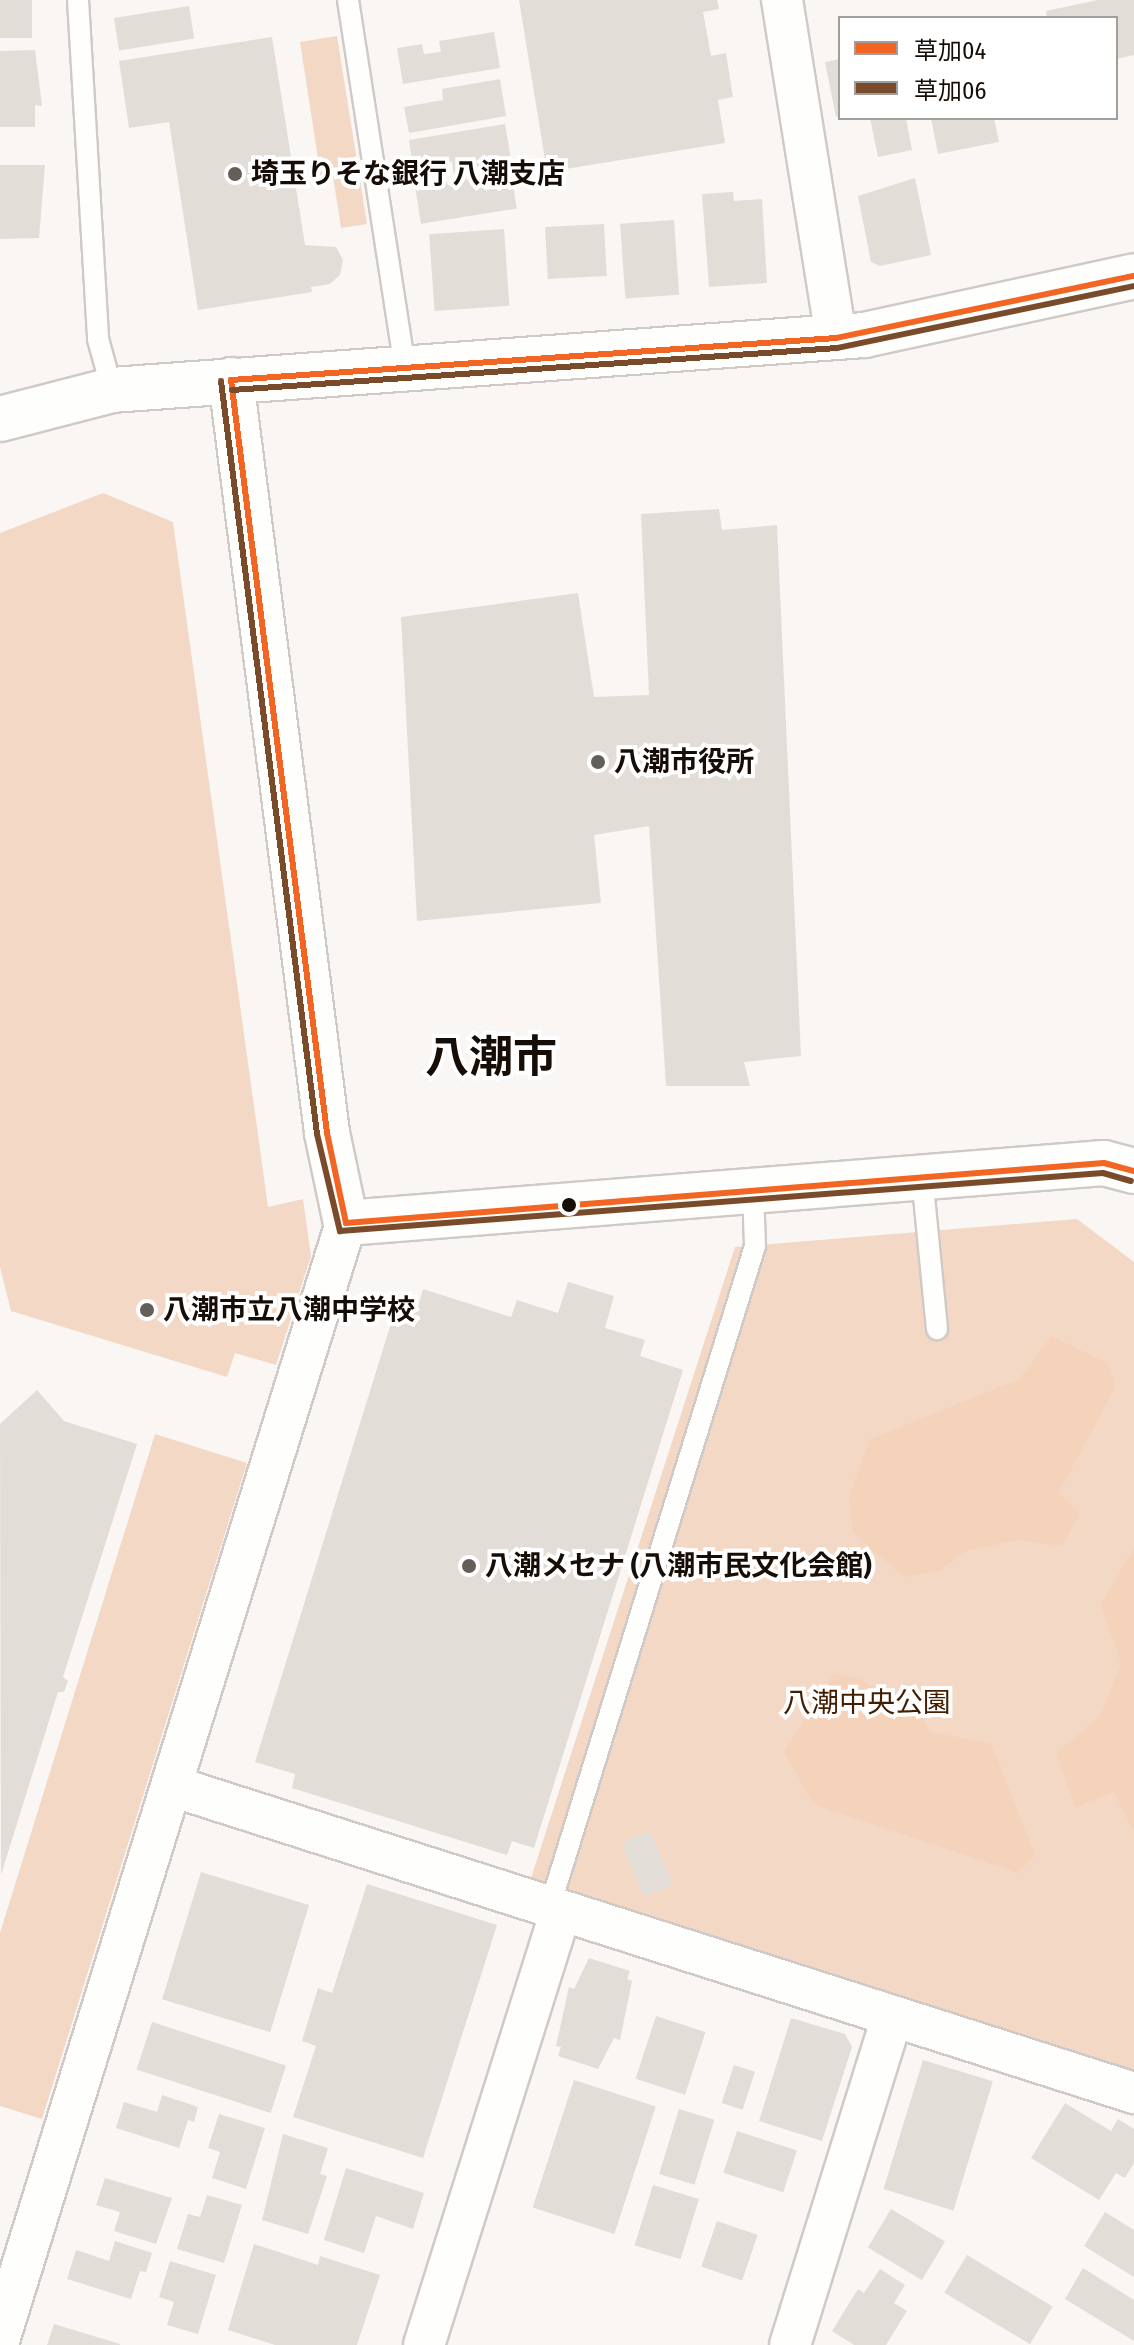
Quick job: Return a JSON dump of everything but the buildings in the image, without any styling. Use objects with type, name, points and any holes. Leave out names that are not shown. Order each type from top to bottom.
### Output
[{"type":"street","points":[[782,0],[836,338]]},
{"type":"street","points":[[0,419],[112,390],[836,338],[1134,276]]},
{"type":"street","points":[[0,2337],[346,1223],[327,1133],[231,380]]},
{"type":"street","points":[[346,1223],[753,1188],[1104,1163],[1134,1171]]},
{"type":"street","points":[[172,1786],[554,1911],[1134,2093]]},
{"type":"street","points":[[424,2345],[554,1911]]},
{"type":"street","points":[[790,2345],[892,2017]]},
{"type":"lane","points":[[78,0],[98,339],[112,390]]},
{"type":"lane","points":[[348,0],[405,367]]},
{"type":"lane","points":[[922,1176],[937,1329]]},
{"type":"lane","points":[[554,1911],[755,1246],[753,1188]]},
{"type":"green space","points":[[337,36],[367,224],[341,228],[333,176],[321,178],[300,42]]},
{"type":"green space","points":[[103,493],[173,522],[268,1207],[303,1199],[311,1256],[276,1365],[235,1353],[227,1377],[11,1311],[0,1267],[0,533]]},
{"type":"green space","name":"八潮中央公園","points":[[1077,1219],[1134,1262],[1134,2070],[531,1878],[735,1247]]},
{"type":"green space","points":[[1051,1336],[1108,1363],[1115,1388],[1059,1492],[1080,1514],[1062,1546],[1018,1540],[966,1551],[940,1571],[904,1577],[853,1533],[849,1498],[869,1440],[1019,1379]]},
{"type":"green space","points":[[155,1434],[247,1463],[42,2119],[0,2106],[0,1933]]},
{"type":"green space","points":[[1134,1548],[1134,1833],[1114,1792],[1075,1807],[1056,1753],[1100,1716],[1121,1664],[1100,1605]]},
{"type":"green space","points":[[834,1673],[863,1680],[883,1695],[909,1693],[930,1732],[991,1743],[1035,1855],[1018,1873],[813,1804],[784,1752]]},
{"type":"transit line","name":"草加04","points":[[231,380],[836,338],[1134,276]]},
{"type":"transit line","name":"草加06","points":[[232,390],[837,348],[1134,286]]},
{"type":"transit line","name":"草加04","points":[[231,380],[327,1133],[346,1223],[1104,1163],[1134,1171]]},
{"type":"transit line","name":"草加06","points":[[221,381],[317,1134],[340,1231],[1103,1173],[1131,1181]]},
{"type":"place","name":"埼玉りそな銀行 八潮支店","points":[[235,174]]},
{"type":"place","name":"八潮市役所","points":[[598,762]]},
{"type":"place","name":"八潮市立八潮中学校","points":[[147,1310]]},
{"type":"place","name":"八潮メセナ (八潮市民文化会館)","points":[[469,1566]]},
{"type":"district","name":"八潮市","points":[[491,1058]]}]
